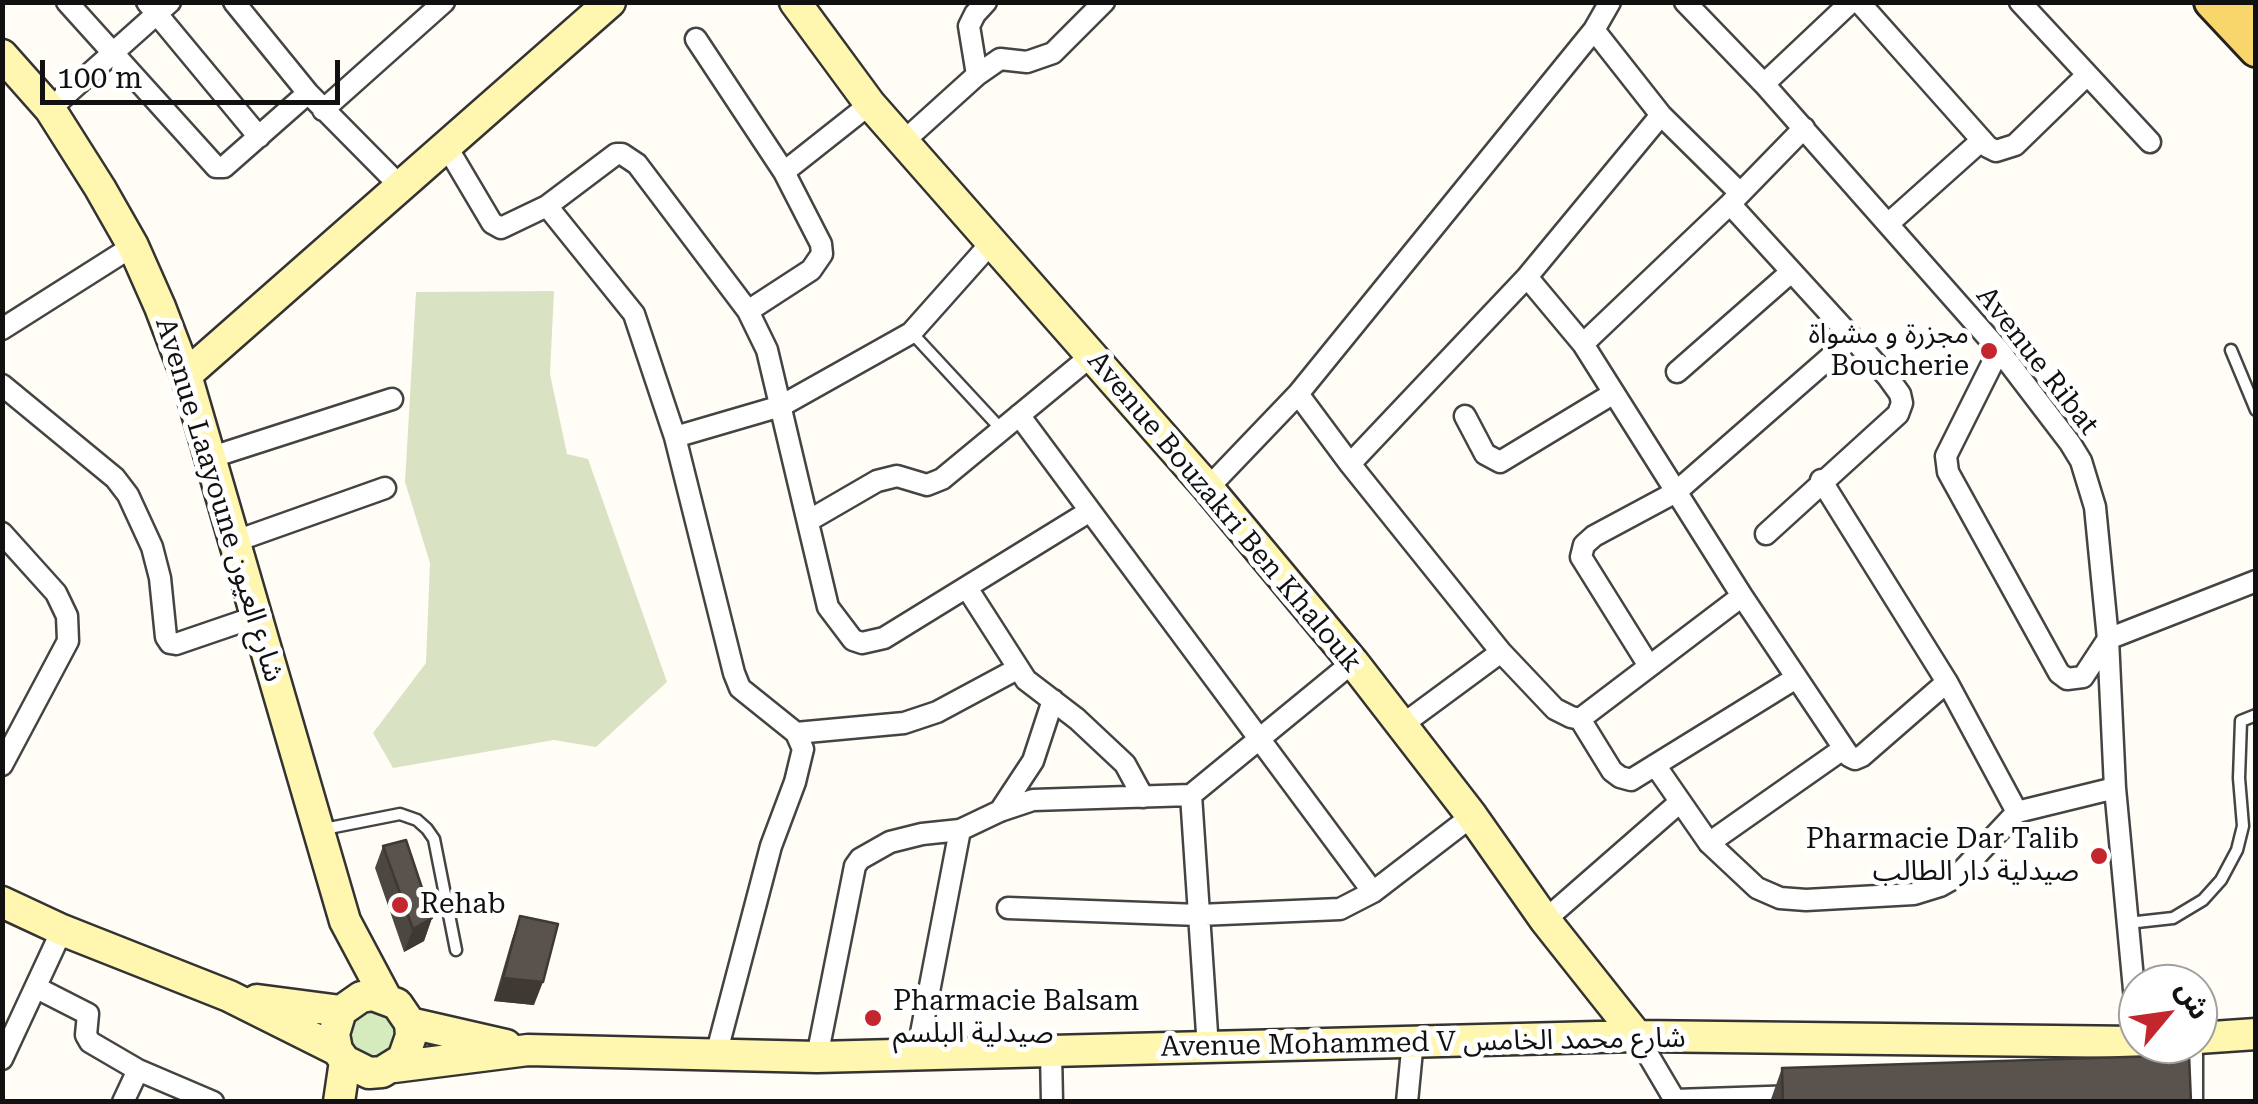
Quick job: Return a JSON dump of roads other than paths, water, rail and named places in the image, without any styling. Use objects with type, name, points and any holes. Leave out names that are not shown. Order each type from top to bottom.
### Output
[{"type":"main road","points":[[2211,2],[2256,50]]},
{"type":"main road","points":[[2244,2],[2256,16]]},
{"type":"street","points":[[67,2],[216,167],[224,168],[308,93]]},
{"type":"street","points":[[234,2],[323,110],[401,188]]},
{"type":"street","points":[[323,110],[444,2]]},
{"type":"street","name":"Avenue Bouzakri Ben Khalouk","points":[[795,2],[870,104],[1208,488],[1354,662],[1472,816],[1545,920],[1637,1036]]},
{"type":"street","points":[[976,75],[969,26],[986,2]]},
{"type":"street","points":[[904,141],[976,75],[1000,60],[1027,62],[1053,52],[1104,2]]},
{"type":"street","points":[[1208,488],[1298,394],[1594,30],[1610,2]]},
{"type":"street","name":"Avenue Ribat","points":[[1686,2],[1804,128],[1999,350],[2080,461],[2095,508],[2131,964]]},
{"type":"street","points":[[1764,84],[1851,2]]},
{"type":"street","points":[[1859,2],[1996,151],[2014,144],[2088,74]]},
{"type":"street","points":[[2020,2],[2150,142]]},
{"type":"street","points":[[50,109],[112,55],[158,6],[259,137]]},
{"type":"street","points":[[186,376],[447,147],[595,8]]},
{"type":"street","points":[[1594,30],[1792,272],[1900,394],[1898,414],[1766,534]]},
{"type":"street","points":[[696,39],[784,172],[821,244],[822,254],[811,270],[748,311]]},
{"type":"street","name":"Avenue Laayoune شارع العيون","points":[[2,56],[50,109],[132,246],[186,376],[344,921]]},
{"type":"street","points":[[784,172],[870,104]]},
{"type":"street","points":[[1350,464],[1528,277],[1662,115]]},
{"type":"street","points":[[1583,344],[1804,128]]},
{"type":"street","points":[[1888,224],[1982,140]]},
{"type":"street","points":[[447,147],[492,223],[501,228],[547,206],[600,165],[622,154],[636,164],[748,311],[767,350],[828,607],[854,640],[862,643],[884,638],[1090,510]]},
{"type":"street","points":[[547,206],[634,314],[675,437],[734,674],[740,688],[796,733],[803,749],[771,846],[716,1055]]},
{"type":"street","points":[[675,437],[782,406],[911,332],[992,242]]},
{"type":"street","points":[[2,329],[132,246]]},
{"type":"street","points":[[1677,372],[1792,272]]},
{"type":"street","points":[[1528,277],[1583,344],[1843,749],[1855,759],[1862,756],[1947,682]]},
{"type":"street","points":[[1649,666],[1581,556],[1584,544],[1676,492],[1851,339]]},
{"type":"street","points":[[1999,350],[1946,456],[1948,472],[2059,673],[2068,679],[2083,677],[2108,640],[2256,581]]},
{"type":"street","points":[[808,521],[877,480],[897,476],[927,485],[942,479],[1092,356]]},
{"type":"street","points":[[2,385],[115,478],[128,496],[152,547],[170,642],[176,644],[255,617]]},
{"type":"street","points":[[1465,416],[1486,454],[1500,462],[1614,393]]},
{"type":"street","points":[[1298,394],[1500,652],[1555,708],[1580,719],[1620,778],[1631,780],[1796,678]]},
{"type":"street","points":[[209,458],[392,400]]},
{"type":"street","points":[[1019,415],[1373,892]]},
{"type":"street","points":[[1821,480],[1947,682],[2017,812]]},
{"type":"street","points":[[233,542],[385,488]]},
{"type":"street","points":[[2,532],[56,594],[67,616],[68,642],[2,765]]},
{"type":"street","points":[[967,588],[1017,669],[1124,764],[1143,798]]},
{"type":"street","points":[[1580,719],[1742,596]]},
{"type":"street","points":[[1402,725],[1500,652]]},
{"type":"street","points":[[816,1056],[857,862],[903,837],[960,830],[1032,800],[1191,795],[1354,662]]},
{"type":"street","points":[[796,733],[904,723],[937,712],[1017,669]]},
{"type":"street","points":[[1000,811],[1032,761],[1052,700]]},
{"type":"street","points":[[2,720],[21,732]]},
{"type":"street","points":[[1708,843],[1843,749]]},
{"type":"street","points":[[1655,765],[1708,843],[1757,888],[1780,898],[1806,900],[1914,894],[1956,877],[2017,812],[2115,788]]},
{"type":"street","points":[[1191,795],[1208,1048]]},
{"type":"street","points":[[1545,920],[1680,802]]},
{"type":"street","points":[[1008,908],[1199,914],[1340,909],[1373,892],[1472,816]]},
{"type":"street","points":[[917,1054],[960,830]]},
{"type":"street","points":[[2,902],[229,996],[341,1056],[356,1069],[388,1069],[528,1050]]},
{"type":"street","points":[[344,921],[386,998]]},
{"type":"street","points":[[339,1102],[341,1056],[334,1034],[345,1007],[344,921]]},
{"type":"street","points":[[2,1060],[62,930]]},
{"type":"street","points":[[36,988],[88,1014],[86,1035],[90,1042],[138,1070],[213,1102]]},
{"type":"street","points":[[229,996],[345,1007],[373,995],[397,1004],[410,1024],[409,1048],[362,1102]]},
{"type":"street","points":[[410,1024],[528,1050]]},
{"type":"street","points":[[2218,1037],[2256,1034]]},
{"type":"street","points":[[1637,1036],[1675,1101],[1814,1096]]},
{"type":"street","name":"Avenue Mohammed V شارع محمد الخامس","points":[[528,1050],[816,1056],[1637,1036],[2118,1042]]},
{"type":"street","points":[[1407,1102],[1414,1040]]},
{"type":"street","points":[[1051,1052],[1052,1102]]},
{"type":"street","points":[[2185,1090],[2189,1064]]},
{"type":"street","points":[[123,1102],[138,1070]]},
{"type":"lane","points":[[911,332],[1001,430]]},
{"type":"lane","points":[[2231,350],[2256,410]]},
{"type":"lane","points":[[2127,924],[2173,918],[2203,900],[2221,880],[2238,850],[2243,826],[2239,778],[2241,721],[2256,714]]},
{"type":"lane","points":[[318,830],[400,814],[417,820],[434,840],[456,950]]},
{"type":"place","name":"مجزرة و مشواة Boucherie","points":[[1989,351]]},
{"type":"place","name":"Pharmacie Dar Talib صيدلية دار الطالب","points":[[2099,856]]},
{"type":"place","name":"Rehab","points":[[400,905]]},
{"type":"place","name":"Pharmacie Balsam صيدلية البلسم","points":[[873,1018]]}]
